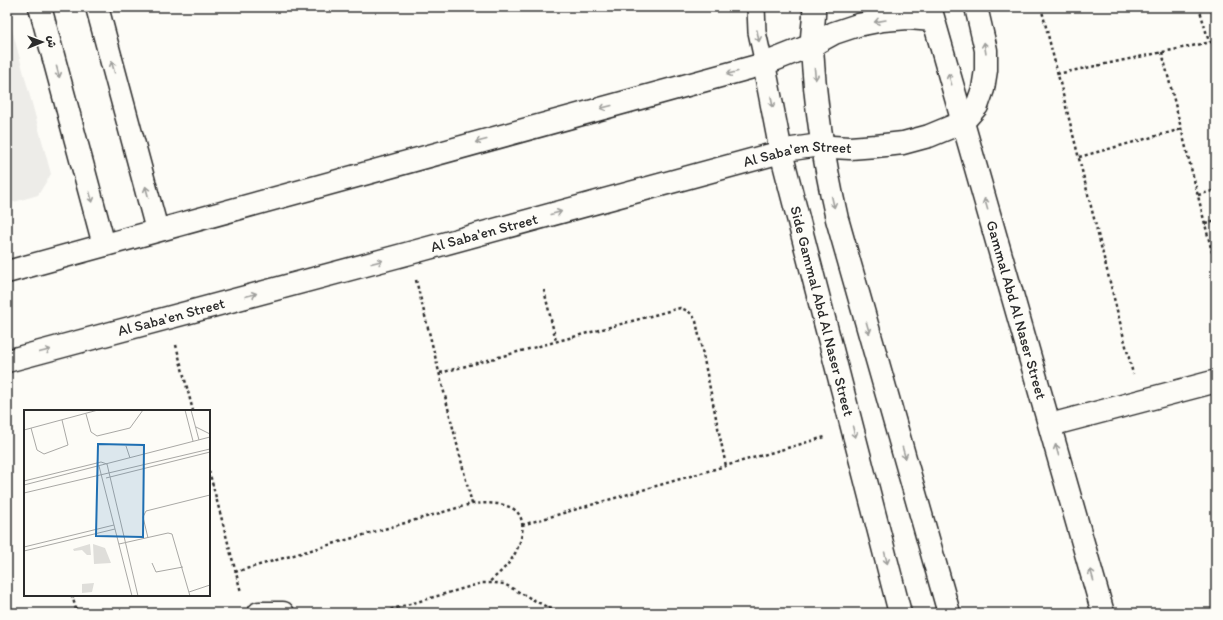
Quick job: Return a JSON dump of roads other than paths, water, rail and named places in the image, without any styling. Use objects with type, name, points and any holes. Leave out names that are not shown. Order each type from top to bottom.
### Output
[{"type":"main road","points":[[40,7],[104,245]]},
{"type":"main road","points":[[97,7],[157,230]]},
{"type":"main road","points":[[814,7],[815,16],[812,45],[817,97],[827,172],[837,219],[949,613]]},
{"type":"main road","points":[[963,122],[977,106],[983,89],[986,70],[986,50],[976,7]]},
{"type":"main road","points":[[7,272],[764,64],[812,45],[834,33],[858,25],[883,20],[932,14]]},
{"type":"main road","name":"Gammal Abd Al Naser Street","points":[[932,14],[1103,613]]},
{"type":"main road","name":"Side Gammal Abd Al Naser Street","points":[[764,64],[781,152],[900,613]]},
{"type":"main road","name":"Al Saba'en Street","points":[[7,361],[781,152],[813,146],[850,148],[903,143],[929,136],[963,122]]},
{"type":"main road","points":[[1050,426],[1213,382]]},
{"type":"main road","points":[[258,613],[282,613]]},
{"type":"lane","name":"Side Gammal Abd Al Naser Street","points":[[756,7],[757,32],[764,64]]}]
